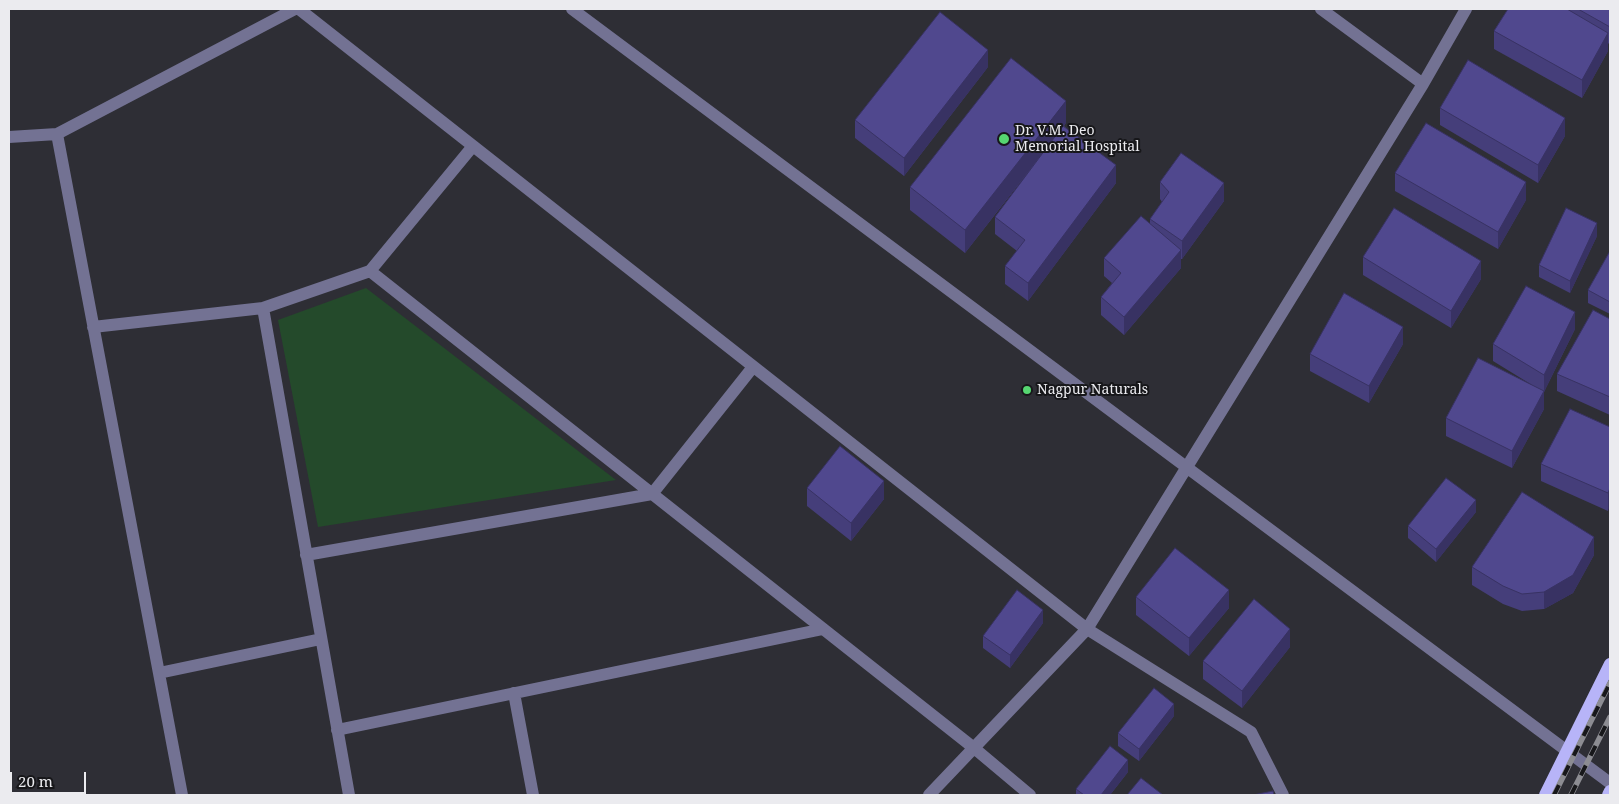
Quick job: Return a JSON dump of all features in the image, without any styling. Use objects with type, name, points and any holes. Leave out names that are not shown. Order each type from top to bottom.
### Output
[{"type":"main road","points":[[1545,795],[1610,664]]},
{"type":"street","points":[[9,137],[57,134],[295,9]]},
{"type":"street","points":[[299,9],[1086,629],[1251,732],[1283,795]]},
{"type":"street","points":[[572,9],[1610,783]]},
{"type":"street","points":[[1321,9],[1422,84]]},
{"type":"street","points":[[929,795],[1086,629],[1422,84],[1466,9]]},
{"type":"street","points":[[57,134],[182,795]]},
{"type":"street","points":[[93,327],[263,308],[370,271],[473,146]]},
{"type":"street","points":[[370,271],[974,748],[1030,795]]},
{"type":"street","points":[[263,308],[349,795]]},
{"type":"street","points":[[306,555],[652,494],[754,367]]},
{"type":"street","points":[[337,730],[823,629]]},
{"type":"street","points":[[159,673],[321,639]]},
{"type":"street","points":[[514,693],[533,795]]},
{"type":"green space","points":[[366,288],[616,480],[318,527],[278,320]]},
{"type":"building","points":[[1508,9],[1567,9],[1608,33],[1582,80],[1494,31]]},
{"type":"building","points":[[1578,9],[1610,9],[1610,27]]},
{"type":"building","points":[[940,12],[988,50],[904,158],[855,120]]},
{"type":"building","points":[[1011,58],[1066,101],[965,230],[910,187]]},
{"type":"building","points":[[1468,60],[1565,118],[1538,165],[1440,108]]},
{"type":"building","points":[[1426,123],[1526,182],[1498,232],[1395,173]]},
{"type":"building","points":[[1063,126],[1116,165],[1028,283],[1005,266],[1025,240],[995,217]]},
{"type":"building","points":[[1181,153],[1224,183],[1182,241],[1150,219],[1169,192],[1160,182]]},
{"type":"building","points":[[1394,208],[1481,261],[1451,311],[1363,257]]},
{"type":"building","points":[[1566,208],[1597,223],[1570,281],[1539,265]]},
{"type":"building","points":[[1141,216],[1181,250],[1124,317],[1101,297],[1121,273],[1104,258]]},
{"type":"building","points":[[1610,251],[1610,302],[1588,290]]},
{"type":"building","points":[[1526,286],[1575,312],[1544,375],[1493,344]]},
{"type":"building","points":[[1344,293],[1403,327],[1369,386],[1310,354]]},
{"type":"building","points":[[1593,310],[1610,319],[1610,397],[1557,374]]},
{"type":"building","points":[[1478,358],[1544,391],[1512,451],[1446,418]]},
{"type":"building","points":[[1570,409],[1610,427],[1610,488],[1608,493],[1541,464]]},
{"type":"building","points":[[840,446],[884,481],[851,523],[807,488]]},
{"type":"building","points":[[1446,478],[1476,500],[1436,549],[1408,526]]},
{"type":"building","points":[[1522,492],[1594,537],[1573,575],[1544,592],[1522,594],[1503,586],[1472,567]]},
{"type":"building","points":[[1175,548],[1229,590],[1189,638],[1136,597]]},
{"type":"building","points":[[1017,590],[1043,610],[1010,655],[983,636]]},
{"type":"building","points":[[1254,599],[1290,629],[1242,691],[1203,661]]},
{"type":"building","points":[[1154,688],[1174,704],[1139,749],[1118,733]]},
{"type":"building","points":[[1110,746],[1128,760],[1101,795],[1084,795],[1076,789]]},
{"type":"building","points":[[1141,778],[1163,795],[1127,795]]},
{"type":"building","points":[[1273,791],[1274,795],[1253,795]]},
{"type":"railway","points":[[1554,795],[1610,683]]},
{"type":"railway","points":[[1571,795],[1610,717]]},
{"type":"place","name":"Dr. V.M. Deo Memorial Hospital","points":[[1004,139]]},
{"type":"place","name":"Nagpur Naturals","points":[[1027,390]]}]
